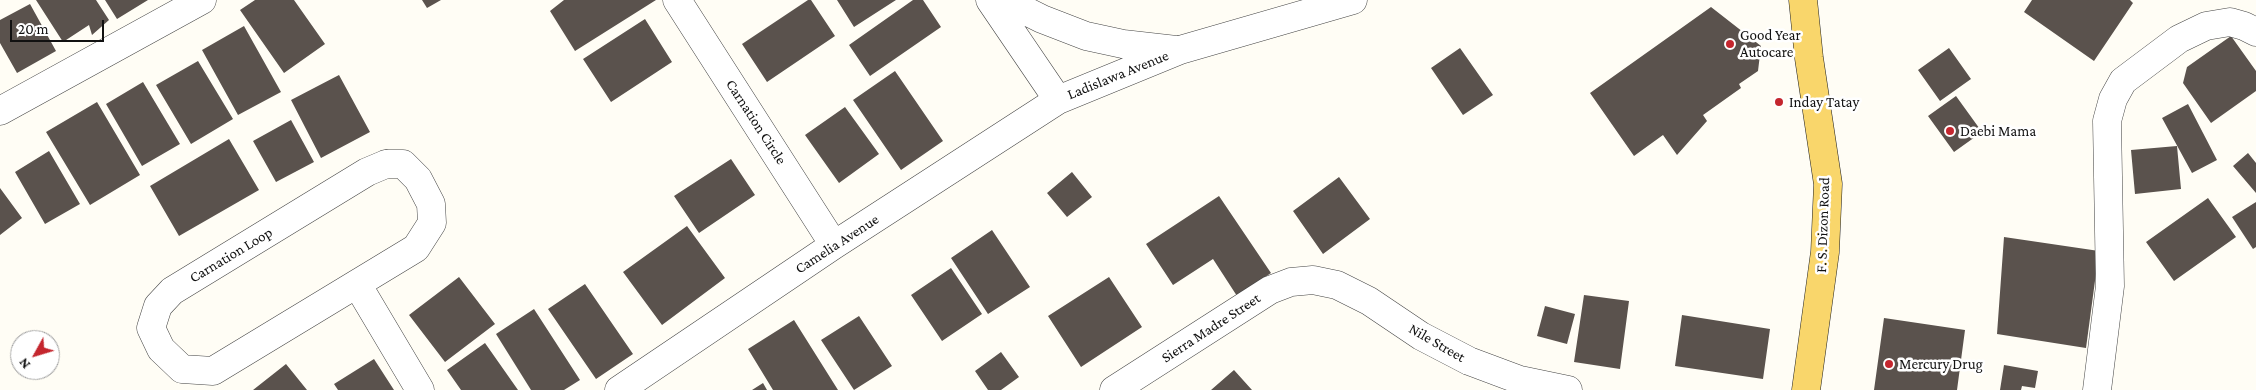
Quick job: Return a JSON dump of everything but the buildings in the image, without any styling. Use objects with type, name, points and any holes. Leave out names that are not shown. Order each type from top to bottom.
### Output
[{"type":"main road","name":"F. S. Dizon Road","points":[[1803,0],[1808,58],[1828,184],[1825,252],[1806,390]]},
{"type":"street","points":[[0,111],[202,0]]},
{"type":"street","name":"Carnation Circle","points":[[677,0],[834,245]]},
{"type":"street","name":"Ladislawa Avenue","points":[[990,0],[1058,100],[1180,50],[1353,0]]},
{"type":"street","name":"Ladislawa Avenue","points":[[1004,0],[1042,19],[1086,36],[1123,44],[1180,50]]},
{"type":"street","points":[[2097,390],[2110,286],[2107,121],[2113,99],[2123,81],[2178,38],[2206,26],[2230,22],[2256,32]]},
{"type":"street","name":"Camelia Avenue","points":[[619,390],[834,245],[1058,100]]},
{"type":"street","name":"Carnation Loop","points":[[386,164],[403,164],[418,179],[432,204],[432,223],[416,248],[357,284],[213,371],[182,369],[161,349],[151,328],[158,306],[172,291],[367,172],[386,164]]},
{"type":"street","name":"Nile Street","points":[[1313,280],[1345,289],[1369,300],[1421,336],[1518,385],[1568,390]]},
{"type":"street","name":"Sierra Madre Street","points":[[1114,390],[1270,290],[1290,282],[1313,280]]},
{"type":"street","points":[[357,284],[420,390]]},
{"type":"place","name":"Good Year Autocare","points":[[1730,44]]},
{"type":"place","name":"Inday Tatay","points":[[1779,102]]},
{"type":"place","name":"Daebi Mama","points":[[1950,131]]},
{"type":"place","name":"Mercury Drug","points":[[1889,364]]}]
